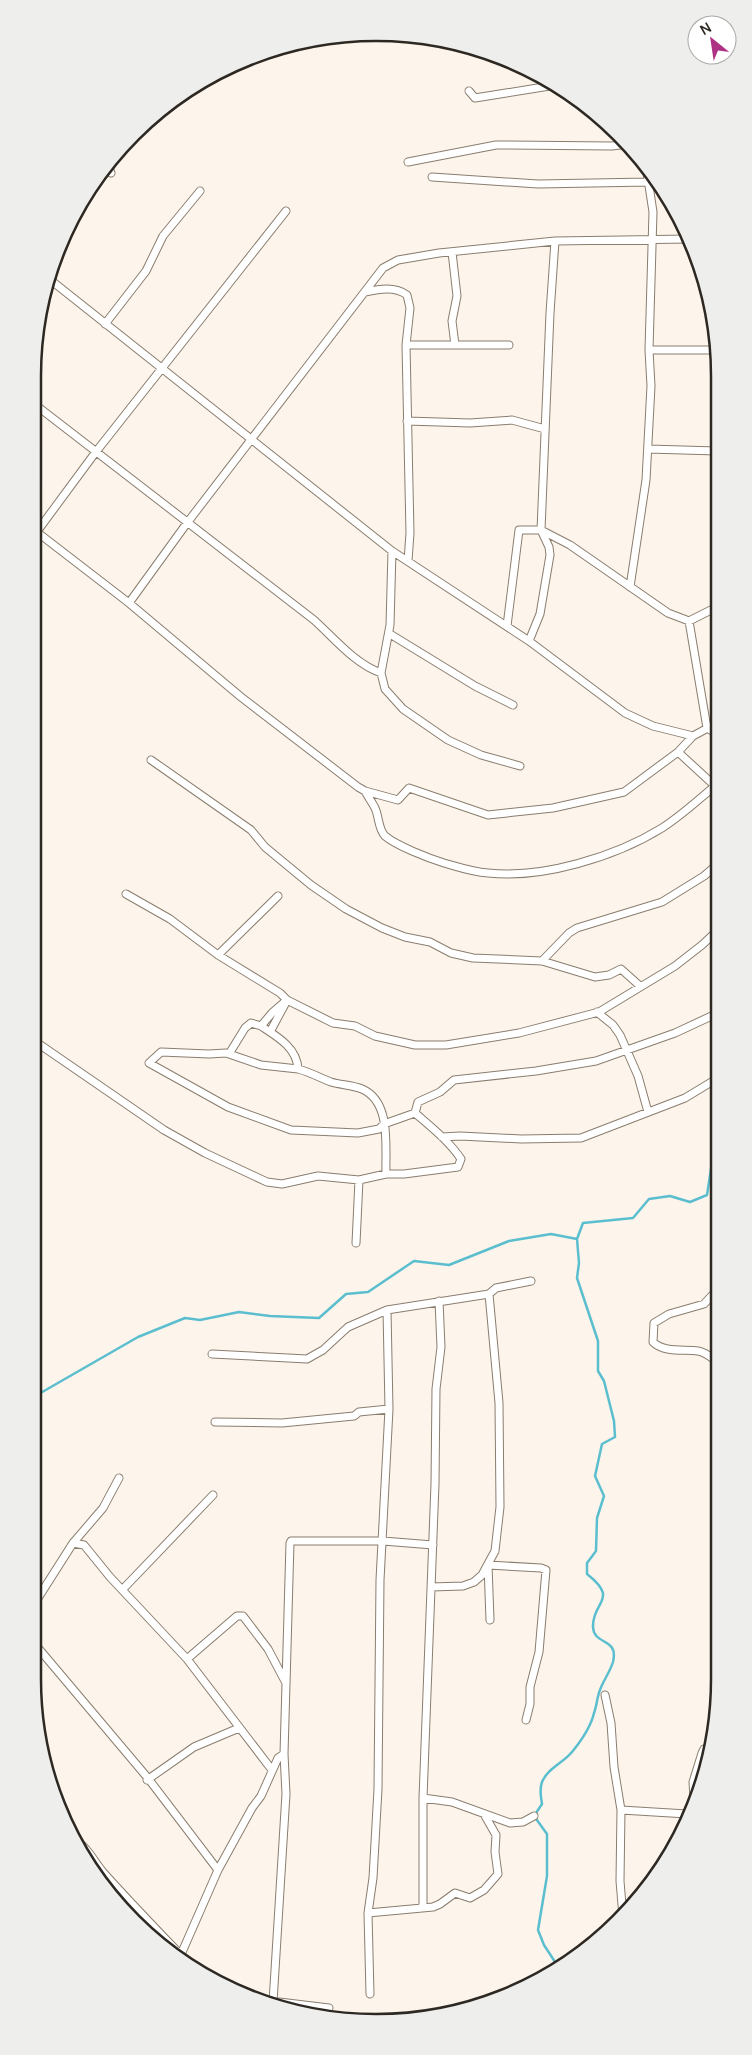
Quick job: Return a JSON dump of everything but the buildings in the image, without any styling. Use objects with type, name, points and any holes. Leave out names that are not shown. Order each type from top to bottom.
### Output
[{"type":"street","points":[[469,91],[475,98],[544,87]]},
{"type":"street","points":[[408,162],[496,145],[619,145]]},
{"type":"street","points":[[432,177],[538,184],[648,182],[653,212],[649,350],[651,386],[646,480],[630,587]]},
{"type":"street","points":[[105,324],[146,271],[163,236],[200,191]]},
{"type":"street","points":[[41,524],[286,211]]},
{"type":"street","points":[[129,603],[187,523],[383,268],[392,262],[452,252],[555,241],[681,239]]},
{"type":"street","points":[[529,641],[540,614],[550,555],[549,547],[541,530],[550,313],[555,241]]},
{"type":"street","points":[[452,252],[457,296],[452,321],[455,345]]},
{"type":"street","points":[[55,283],[392,551],[529,641],[625,713],[653,726],[693,736]]},
{"type":"street","points":[[365,292],[400,289],[407,295],[410,308],[406,345],[410,533],[408,561]]},
{"type":"street","points":[[406,345],[509,345]]},
{"type":"street","points":[[649,350],[710,350]]},
{"type":"street","points":[[41,409],[95,453],[314,620],[360,661],[381,673]]},
{"type":"street","points":[[407,421],[470,423],[512,420],[545,428]]},
{"type":"street","points":[[648,449],[711,451]]},
{"type":"street","points":[[507,626],[519,530],[541,530],[570,544],[668,613],[689,621],[711,609]]},
{"type":"street","points":[[41,537],[129,603],[241,697],[365,792],[374,807],[381,829],[387,837],[425,857],[463,869],[488,873],[514,874],[562,867],[598,858],[663,828],[711,790]]},
{"type":"street","points":[[392,551],[390,634],[381,673],[385,689],[393,700],[419,721],[448,740],[481,756],[520,766]]},
{"type":"street","points":[[689,621],[707,728],[711,730]]},
{"type":"street","points":[[390,634],[475,686],[513,705]]},
{"type":"street","points":[[365,792],[398,800],[409,788],[488,815],[553,808],[624,792],[678,752],[693,736],[711,726]]},
{"type":"street","points":[[678,752],[711,782]]},
{"type":"street","points":[[151,760],[251,830],[265,847],[311,885],[346,909],[382,928],[404,937],[430,942],[460,956],[542,961],[595,977],[609,976],[621,969],[640,986]]},
{"type":"street","points":[[542,961],[569,933],[577,928],[662,902],[711,870]]},
{"type":"street","points":[[126,894],[170,919],[218,955],[280,993],[287,1000],[333,1023],[355,1026],[375,1036],[415,1046],[446,1045],[519,1032],[597,1012],[680,962],[711,937]]},
{"type":"street","points":[[218,955],[278,896]]},
{"type":"street","points":[[262,1026],[287,1000]]},
{"type":"street","points":[[270,1032],[287,1000]]},
{"type":"street","points":[[597,1012],[616,1029],[627,1050],[638,1076],[648,1112]]},
{"type":"street","points":[[415,1113],[418,1102],[440,1092],[454,1080],[536,1071],[596,1061],[711,1018]]},
{"type":"street","points":[[229,1054],[245,1028],[251,1023],[262,1026],[293,1050],[298,1061],[298,1069]]},
{"type":"street","points":[[41,1045],[164,1130],[205,1153],[267,1182],[282,1184],[318,1176],[359,1180],[386,1174],[404,1174],[458,1167],[460,1159],[442,1137],[415,1113]]},
{"type":"street","points":[[386,1174],[384,1124],[383,1113],[377,1102],[363,1089],[331,1082],[298,1069],[261,1065],[226,1053],[161,1052],[149,1063],[228,1108],[291,1130],[358,1133],[379,1129],[384,1124],[415,1113]]},
{"type":"street","points":[[442,1137],[581,1138],[685,1098],[711,1082]]},
{"type":"street","points":[[356,1243],[359,1180]]},
{"type":"street","points":[[212,1354],[307,1359],[323,1350],[348,1327],[387,1310],[489,1294],[496,1288],[532,1281]]},
{"type":"street","points":[[431,1587],[468,1585],[478,1579],[495,1551],[500,1507],[499,1403],[489,1294]]},
{"type":"street","points":[[711,1297],[704,1304],[688,1307],[659,1318],[654,1323],[653,1342],[665,1348],[699,1351],[711,1358]]},
{"type":"street","points":[[423,1908],[423,1798],[433,1545],[436,1389],[441,1346],[439,1301]]},
{"type":"street","points":[[370,1994],[368,1913],[373,1878],[378,1788],[380,1580],[388,1409],[387,1310]]},
{"type":"street","points":[[215,1422],[282,1423],[354,1416],[360,1412],[388,1409]]},
{"type":"street","points":[[41,1593],[73,1543],[103,1508],[119,1478]]},
{"type":"street","points":[[123,1589],[213,1494]]},
{"type":"street","points":[[272,1997],[286,1794],[284,1754],[290,1543],[291,1541],[383,1541],[433,1545]]},
{"type":"street","points":[[73,1543],[84,1545],[187,1659],[272,1770]]},
{"type":"street","points":[[488,1565],[490,1620]]},
{"type":"street","points":[[488,1565],[541,1568],[546,1571],[539,1652],[530,1687],[530,1704],[526,1720]]},
{"type":"street","points":[[187,1659],[237,1616],[243,1616],[268,1649],[286,1684]]},
{"type":"street","points":[[41,1651],[218,1870]]},
{"type":"street","points":[[605,1695],[611,1723],[614,1767],[621,1810],[620,1882],[622,1906]]},
{"type":"street","points":[[147,1780],[194,1747],[239,1728]]},
{"type":"street","points":[[182,1952],[218,1870],[252,1808],[261,1796],[278,1758],[284,1754]]},
{"type":"street","points":[[693,1786],[701,1757]]},
{"type":"street","points":[[423,1798],[452,1802],[510,1823],[516,1823],[534,1816]]},
{"type":"street","points":[[621,1810],[682,1814]]},
{"type":"street","points":[[368,1913],[437,1906],[456,1893],[470,1898],[484,1890],[498,1874],[495,1852],[496,1835],[484,1814]]},
{"type":"street","points":[[102,1871],[160,1935]]},
{"type":"street","points":[[269,1996],[273,1989]]},
{"type":"street","points":[[304,2005],[329,2008]]},
{"type":"waterway","points":[[41,1393],[138,1337],[185,1318],[200,1320],[239,1312],[270,1316],[319,1318],[346,1294],[368,1292],[414,1261],[449,1265],[509,1241],[551,1234],[577,1239],[583,1223],[633,1218],[649,1199],[670,1196],[690,1202],[707,1195],[711,1169]]},
{"type":"waterway","points":[[555,1962],[544,1945],[538,1930],[547,1876],[547,1834],[534,1816],[542,1804],[540,1793],[545,1777],[572,1752],[593,1718],[600,1690],[613,1662],[614,1654],[610,1645],[594,1633],[594,1618],[603,1595],[597,1583],[587,1574],[587,1563],[596,1551],[597,1518],[604,1496],[595,1476],[602,1444],[615,1437],[614,1421],[604,1381],[598,1371],[598,1341],[577,1278],[579,1263],[577,1239]]}]
